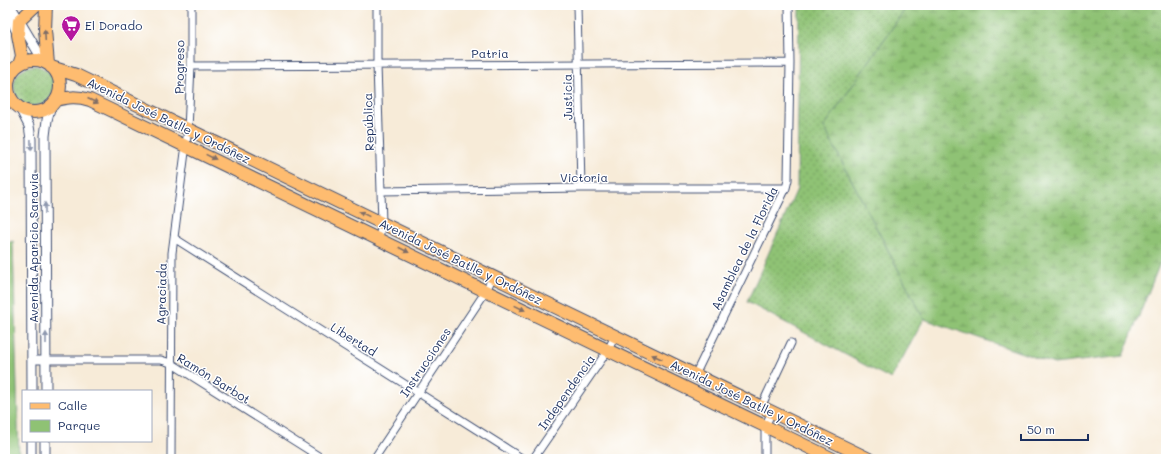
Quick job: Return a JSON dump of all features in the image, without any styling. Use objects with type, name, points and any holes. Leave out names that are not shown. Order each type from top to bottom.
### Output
[{"type":"main road","points":[[12,71],[27,62],[35,61],[47,65],[56,72],[59,79],[59,94],[54,103],[44,110],[28,112],[13,103],[8,92],[9,79],[12,71],[22,56],[18,35],[19,21],[36,5]]},
{"type":"main road","points":[[46,5],[45,30],[47,65]]},
{"type":"main road","name":"Avenida José Batlle y Ordóñez","points":[[47,65],[76,74],[869,459]]},
{"type":"main road","name":"Avenida José Batlle y Ordóñez","points":[[54,103],[68,97],[79,96],[90,100],[379,238],[833,459]]},
{"type":"street","points":[[6,5],[18,35]]},
{"type":"street","points":[[10,5],[47,65]]},
{"type":"street","name":"Progreso","points":[[188,129],[191,5]]},
{"type":"street","name":"República","points":[[377,5],[377,65],[382,223],[379,238]]},
{"type":"street","name":"Justicia","points":[[577,5],[581,188]]},
{"type":"street","name":"Asamblea de la Florida","points":[[695,374],[786,188],[788,180],[790,63],[788,5]]},
{"type":"street","name":"Patria","points":[[190,66],[790,63]]},
{"type":"street","name":"Avenida Aparicio Saravia","points":[[13,103],[29,126],[31,139],[32,390]]},
{"type":"street","name":"Avenida Aparicio Saravia","points":[[46,390],[45,136],[47,120],[54,103]]},
{"type":"street","name":"Agraciada","points":[[171,459],[171,363],[174,238],[188,129]]},
{"type":"street","name":"Victoria","points":[[381,192],[581,188],[786,188]]},
{"type":"street","name":"Libertad","points":[[174,238],[523,459]]},
{"type":"street","name":"Instrucciones","points":[[374,459],[486,291],[493,276]]},
{"type":"street","name":"Independencia","points":[[533,459],[608,350],[615,336]]},
{"type":"street","points":[[765,459],[765,426],[767,409],[791,343]]},
{"type":"street","name":"Ramón Barbot","points":[[32,360],[162,360],[171,363],[323,459]]},
{"type":"street","points":[[31,442],[31,459]]},
{"type":"street","points":[[45,442],[45,459]]},
{"type":"green space","points":[[799,5],[908,5],[824,127],[924,319],[891,379],[747,302],[797,189]]},
{"type":"green space","points":[[908,5],[1166,5],[1166,248],[1123,356],[1054,364],[924,319],[824,127]]},
{"type":"green space","points":[[34,66],[42,68],[48,72],[52,78],[54,86],[52,94],[48,100],[42,104],[34,106],[26,104],[20,100],[16,94],[14,86],[16,78],[20,72],[26,68]]},
{"type":"green space","points":[[13,241],[19,459],[5,459],[5,244]]},
{"type":"place","name":"El Dorado","points":[[71,42]]}]
